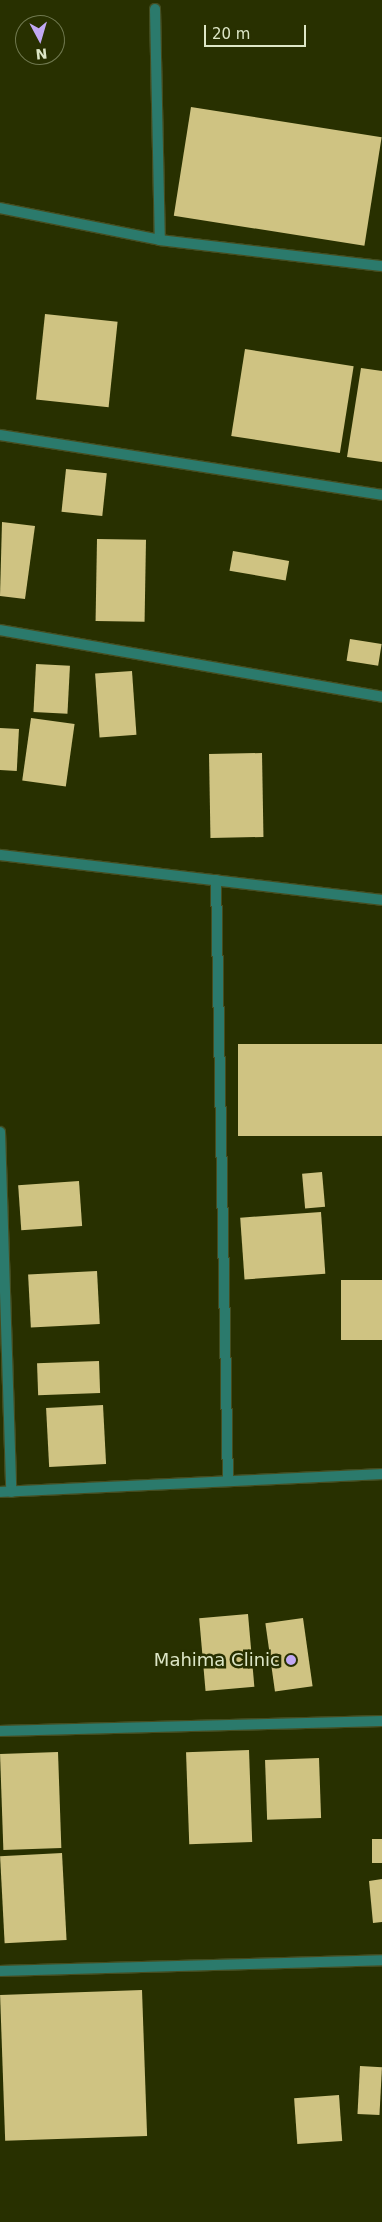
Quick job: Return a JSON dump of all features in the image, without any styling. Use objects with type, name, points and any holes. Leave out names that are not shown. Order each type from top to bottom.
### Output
[{"type":"street","points":[[154,9],[160,240]]},
{"type":"street","points":[[0,208],[160,240],[382,266]]},
{"type":"street","points":[[0,435],[382,495]]},
{"type":"street","points":[[0,630],[382,697]]},
{"type":"street","points":[[0,855],[382,900]]},
{"type":"street","points":[[216,880],[228,1481]]},
{"type":"street","points":[[0,1132],[5,1492],[382,1474]]},
{"type":"street","points":[[0,1731],[382,1721]]},
{"type":"street","points":[[0,1971],[382,1960]]},
{"type":"building","points":[[191,107],[382,137],[364,246],[174,216]]},
{"type":"building","points":[[45,314],[118,322],[109,407],[36,400]]},
{"type":"building","points":[[245,349],[354,366],[340,453],[231,436]]},
{"type":"building","points":[[361,368],[382,371],[382,462],[347,457]]},
{"type":"building","points":[[66,469],[107,473],[102,516],[62,512]]},
{"type":"building","points":[[2,522],[35,526],[25,599],[0,596]]},
{"type":"building","points":[[97,539],[146,540],[145,622],[96,621]]},
{"type":"building","points":[[233,551],[289,561],[286,581],[230,571]]},
{"type":"building","points":[[350,639],[382,644],[378,666],[347,661]]},
{"type":"building","points":[[36,664],[70,666],[67,714],[33,712]]},
{"type":"building","points":[[132,671],[136,735],[100,737],[95,674]]},
{"type":"building","points":[[31,718],[75,724],[66,787],[22,780]]},
{"type":"building","points":[[0,728],[19,729],[17,771],[0,770]]},
{"type":"building","points":[[262,753],[263,837],[210,838],[209,754]]},
{"type":"building","points":[[238,1044],[382,1044],[382,1136],[238,1136]]},
{"type":"building","points":[[322,1172],[325,1207],[305,1209],[302,1174]]},
{"type":"building","points":[[79,1181],[82,1226],[21,1230],[18,1185]]},
{"type":"building","points":[[321,1212],[325,1274],[245,1279],[240,1218]]},
{"type":"building","points":[[97,1271],[100,1324],[31,1328],[28,1275]]},
{"type":"building","points":[[341,1280],[382,1280],[382,1340],[341,1340]]},
{"type":"building","points":[[99,1361],[100,1393],[38,1395],[37,1363]]},
{"type":"building","points":[[103,1405],[106,1464],[49,1467],[46,1408]]},
{"type":"building","points":[[248,1614],[254,1687],[206,1691],[199,1618]]},
{"type":"building","points":[[303,1618],[313,1686],[275,1692],[265,1623]]},
{"type":"building","points":[[249,1750],[252,1842],[189,1844],[186,1752]]},
{"type":"building","points":[[58,1752],[61,1848],[3,1850],[0,1754]]},
{"type":"building","points":[[319,1758],[321,1818],[267,1820],[265,1760]]},
{"type":"building","points":[[372,1839],[382,1839],[382,1863],[372,1863]]},
{"type":"building","points":[[62,1853],[67,1940],[5,1943],[0,1856]]},
{"type":"building","points":[[382,1879],[382,1922],[373,1923],[369,1881]]},
{"type":"building","points":[[142,1990],[147,2136],[5,2141],[0,1995]]},
{"type":"building","points":[[360,2066],[382,2067],[379,2115],[357,2114]]},
{"type":"building","points":[[339,2095],[342,2141],[297,2144],[294,2098]]},
{"type":"place","name":"Mahima Clinic","points":[[291,1660]]}]
